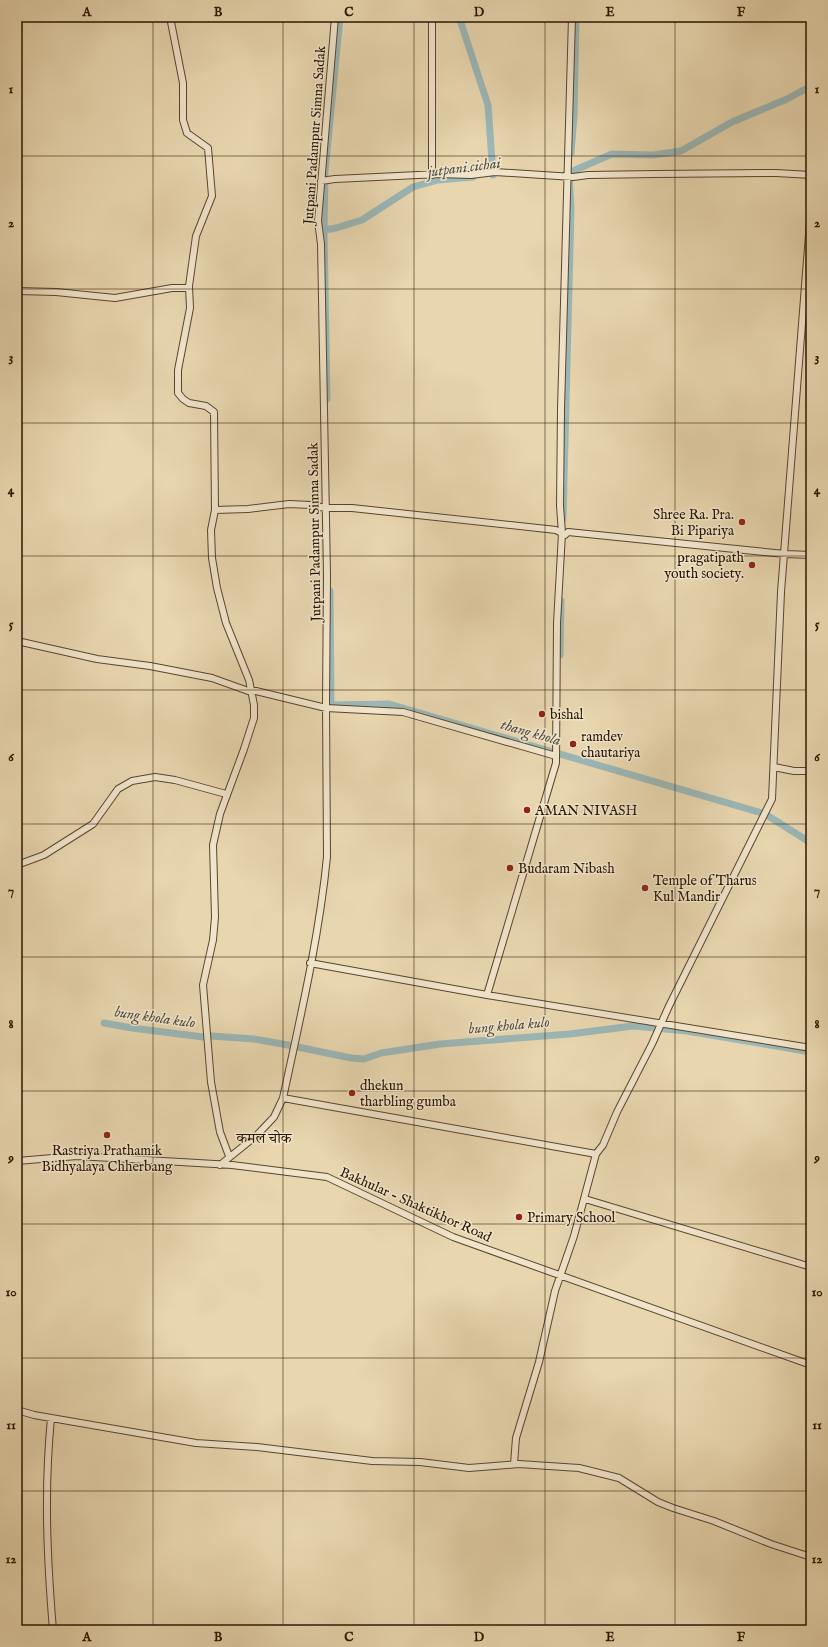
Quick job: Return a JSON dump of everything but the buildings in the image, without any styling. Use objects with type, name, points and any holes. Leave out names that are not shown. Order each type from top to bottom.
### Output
[{"type":"street","points":[[170,17],[183,83],[183,120],[187,133],[208,148],[212,196],[196,236],[190,288],[190,308],[178,370],[178,393],[183,400],[189,403],[206,406],[214,412],[215,510],[211,530],[212,558],[217,588],[226,623],[249,680],[254,705],[254,718],[244,749],[226,794],[213,845],[215,917],[213,940],[204,985],[211,1082],[220,1132],[229,1156]]},
{"type":"street","name":"Jutpani Padampur Simna Sadak","points":[[220,1164],[257,1135],[274,1117],[282,1098],[310,964],[328,857],[326,708],[327,575],[321,244],[318,221],[336,17]]},
{"type":"street","points":[[432,175],[432,22],[434,17]]},
{"type":"street","points":[[487,995],[510,913],[553,776],[556,756],[557,623],[563,534],[560,506],[570,177],[568,165],[572,17]]},
{"type":"street","points":[[321,181],[335,179],[432,175],[471,175],[495,172],[570,177],[588,175],[776,173],[811,175]]},
{"type":"street","points":[[514,1464],[516,1438],[539,1362],[559,1276],[585,1199],[596,1154],[603,1146],[617,1112],[658,1032],[661,1023],[757,832],[761,819],[772,799],[782,592],[811,209]]},
{"type":"street","points":[[17,291],[56,292],[114,298],[172,288],[190,288]]},
{"type":"street","points":[[215,510],[248,509],[289,504],[311,505],[325,508],[352,508],[556,530],[563,534],[568,532],[584,533],[785,554],[811,555]]},
{"type":"street","points":[[17,641],[97,659],[150,666],[212,678],[251,692],[270,694],[326,708],[404,712],[556,756]]},
{"type":"street","points":[[774,767],[794,771],[811,771]]},
{"type":"street","points":[[17,865],[44,856],[93,824],[118,789],[132,781],[155,777],[175,780],[226,794]]},
{"type":"street","points":[[310,964],[487,995],[811,1048]]},
{"type":"street","points":[[282,1098],[596,1154]]},
{"type":"street","name":"Bakhular - Shaktikhor Road","points":[[17,1161],[77,1156],[220,1164],[327,1177],[453,1236],[559,1276],[811,1365]]},
{"type":"street","points":[[585,1199],[811,1266]]},
{"type":"street","points":[[17,1410],[34,1415],[196,1444],[257,1447],[372,1461],[420,1462],[469,1468],[514,1464],[579,1468],[618,1478],[658,1502],[714,1521],[771,1544],[811,1557]]},
{"type":"street","points":[[52,1418],[48,1455],[46,1528],[53,1630]]},
{"type":"waterway","name":"jutpani cichai","points":[[340,17],[325,172],[324,230],[362,220],[413,187],[438,180],[473,177]]},
{"type":"waterway","points":[[459,17],[488,105],[493,175]]},
{"type":"waterway","points":[[571,153],[574,116],[576,17]]},
{"type":"waterway","name":"jutpani cichai","points":[[566,174],[612,154],[653,155],[681,151],[732,122],[787,99],[811,86]]},
{"type":"waterway","points":[[563,519],[571,209],[569,171]]},
{"type":"waterway","points":[[324,230],[327,399]]},
{"type":"waterway","points":[[330,591],[331,705]]},
{"type":"waterway","points":[[560,655],[561,601]]},
{"type":"waterway","name":"thang khola","points":[[328,705],[389,704],[765,814],[811,843]]},
{"type":"waterway","name":"bung khola kulo","points":[[104,1023],[203,1037]]},
{"type":"waterway","name":"bung khola kulo","points":[[211,1036],[254,1039],[351,1058],[364,1059],[381,1053],[440,1044],[570,1034],[633,1026],[687,1031],[811,1052]]},
{"type":"place","name":"Shree Ra. Pra. Bi Pipariya","points":[[742,522]]},
{"type":"place","name":"pragatipath youth society.","points":[[752,565]]},
{"type":"place","name":"bishal","points":[[542,714]]},
{"type":"place","name":"ramdev chautariya","points":[[573,744]]},
{"type":"place","name":"AMAN NIVASH","points":[[527,810]]},
{"type":"place","name":"Budaram Nibash","points":[[510,868]]},
{"type":"place","name":"Temple of Tharus Kul Mandir","points":[[645,888]]},
{"type":"place","name":"dhekun tharbling gumba","points":[[352,1093]]},
{"type":"place","name":"Rastriya Prathamik Bidhyalaya Chherbang","points":[[107,1135]]},
{"type":"place","name":"Primary School","points":[[519,1217]]},
{"type":"district","name":"कमल चोक","points":[[264,1138]]}]
